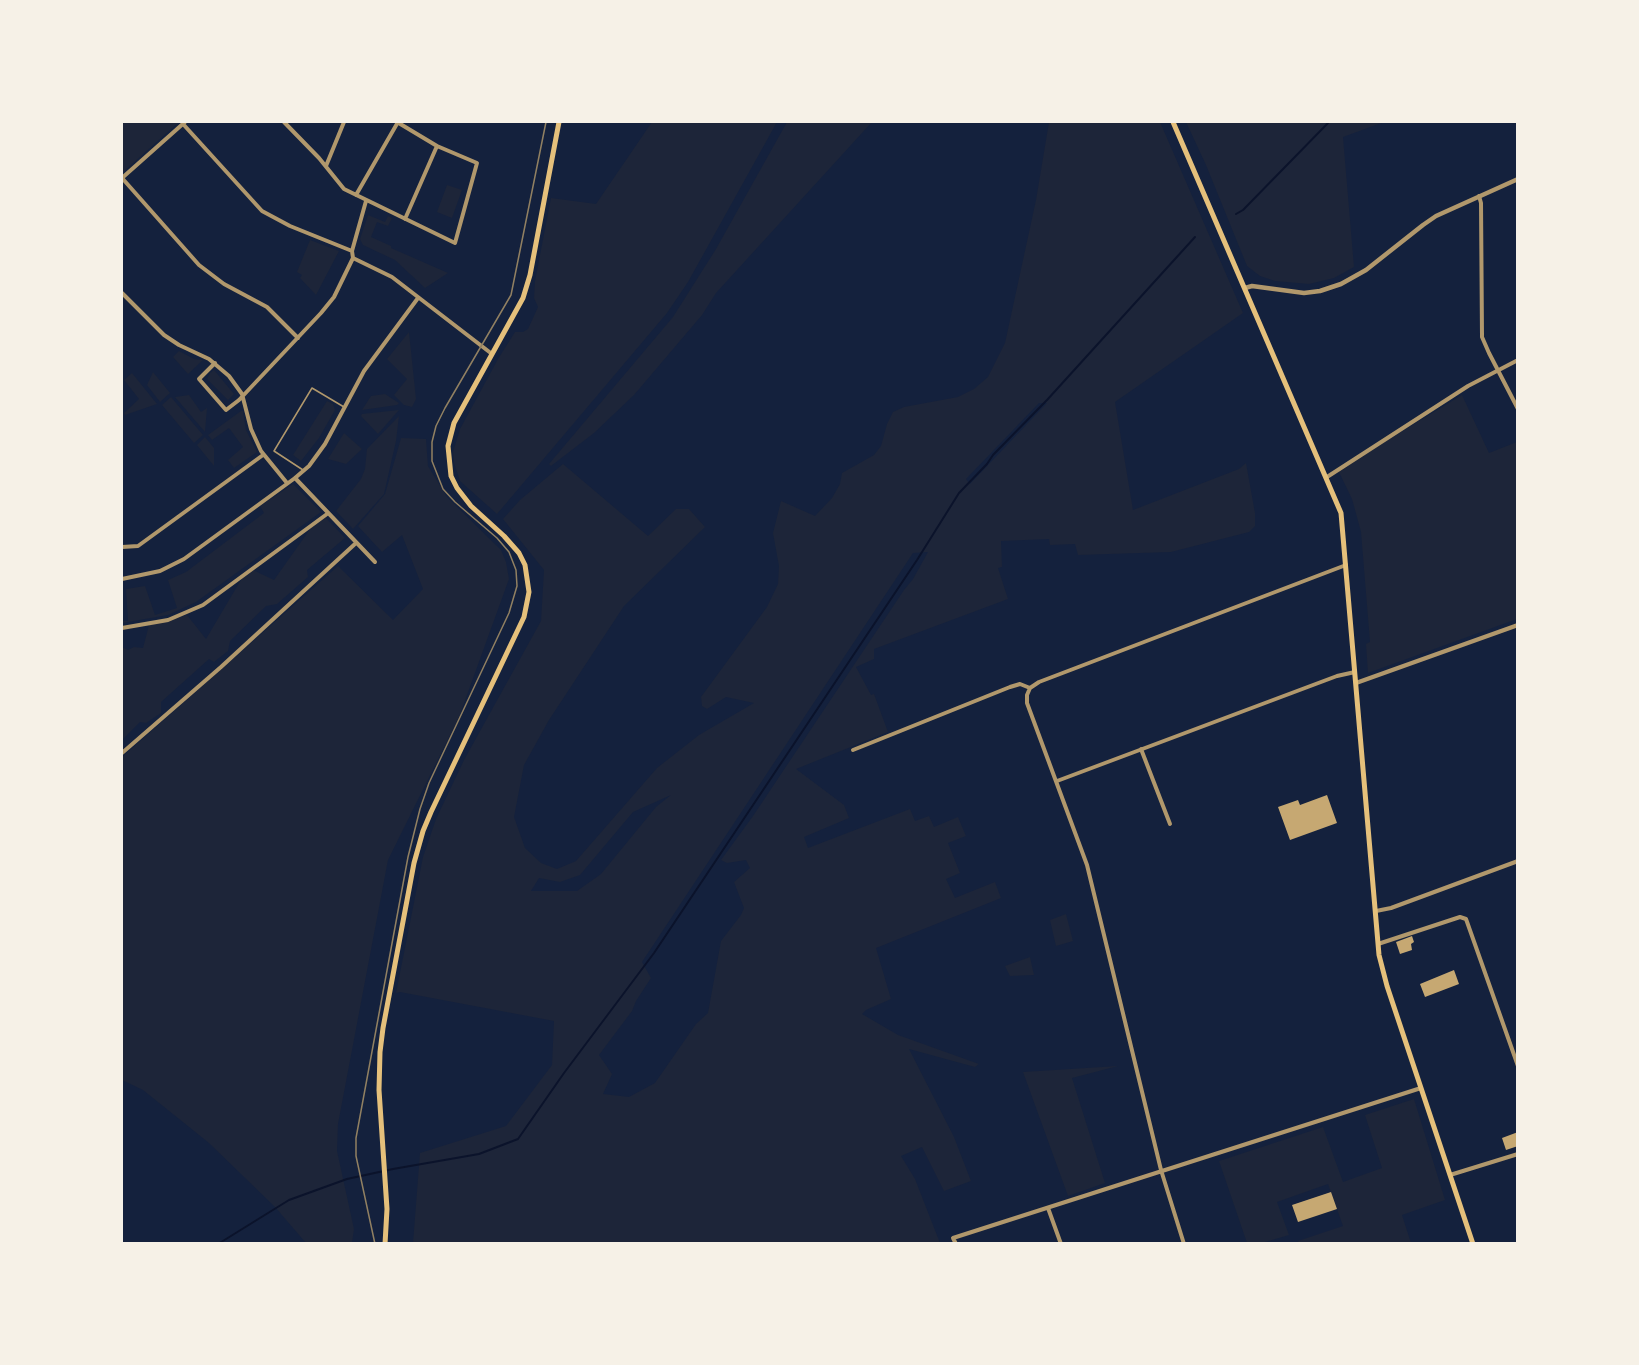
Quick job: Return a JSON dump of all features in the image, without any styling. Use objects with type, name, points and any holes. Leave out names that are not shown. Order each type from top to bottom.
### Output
[{"type":"main road","points":[[385,1244],[387,1209],[379,1080],[380,1052],[416,855],[431,812],[524,617],[529,592],[525,565],[519,553],[462,496],[452,476],[448,461],[448,446],[454,423],[520,306],[527,286],[560,122]]},
{"type":"main road","points":[[1173,122],[1341,513],[1378,944],[1384,977],[1473,1244]]},
{"type":"street","points":[[284,122],[344,189],[366,201],[455,243],[477,163],[437,146],[398,122],[356,195]]},
{"type":"street","points":[[326,167],[345,122]]},
{"type":"street","points":[[297,338],[272,311],[224,284],[199,265],[122,178],[184,123],[262,211],[290,226],[352,251]]},
{"type":"street","points":[[405,219],[437,146]]},
{"type":"street","points":[[1245,288],[1252,286],[1312,293],[1341,284],[1366,270],[1423,225],[1518,179]]},
{"type":"street","points":[[1479,196],[1481,202],[1482,337],[1518,409]]},
{"type":"street","points":[[215,363],[199,379],[226,410],[239,400],[242,394],[334,297],[353,258],[352,251],[366,201]]},
{"type":"street","points":[[353,258],[392,277],[492,354]]},
{"type":"street","points":[[122,293],[164,335],[215,363],[229,376],[242,394],[251,429],[263,455],[287,483]]},
{"type":"street","points":[[122,579],[148,574],[173,565],[303,471],[320,452],[364,371],[418,298]]},
{"type":"street","points":[[1327,477],[1497,369],[1518,360]]},
{"type":"street","points":[[122,547],[138,546],[263,455]]},
{"type":"street","points":[[295,478],[375,562]]},
{"type":"street","points":[[122,628],[168,620],[203,605],[327,514]]},
{"type":"street","points":[[122,753],[356,543]]},
{"type":"street","points":[[1184,1244],[1161,1170],[1087,865],[1027,703],[1027,695],[1030,688],[1039,682],[1347,565]]},
{"type":"street","points":[[1356,683],[1518,625]]},
{"type":"street","points":[[1056,781],[1337,676],[1355,672]]},
{"type":"street","points":[[853,750],[1010,687],[1020,684],[1030,688]]},
{"type":"street","points":[[1141,749],[1170,824]]},
{"type":"street","points":[[1375,911],[1391,908],[1518,861]]},
{"type":"street","points":[[1378,944],[1465,917],[1518,1066]]},
{"type":"street","points":[[956,1244],[953,1238],[1421,1088]]},
{"type":"street","points":[[1449,1175],[1518,1154]]},
{"type":"street","points":[[1048,1207],[1061,1244]]},
{"type":"lane","points":[[303,471],[274,451],[312,388],[344,407]]},
{"type":"shaded area","points":[[122,122],[179,122],[122,173]]},
{"type":"shaded area","points":[[652,122],[777,122],[688,282],[667,313],[497,514],[460,481],[453,452],[460,429],[498,359],[515,332],[528,329],[538,307],[534,298],[535,281],[551,198],[596,204]]},
{"type":"shaded area","points":[[787,122],[872,122],[716,293],[702,315],[634,395],[594,433],[551,466],[549,464],[673,317],[716,249]]},
{"type":"shaded area","points":[[1049,122],[1160,122],[1243,313],[1115,402],[1133,510],[1239,469],[1246,463],[1255,513],[1255,526],[1249,532],[1171,552],[1078,555],[1075,544],[1050,545],[1049,539],[1001,541],[1002,567],[998,568],[1008,599],[874,649],[874,659],[856,667],[871,695],[874,694],[888,732],[796,769],[844,805],[849,818],[804,837],[808,848],[910,809],[915,821],[929,816],[934,827],[958,817],[966,836],[948,843],[960,873],[946,879],[955,898],[995,882],[1001,898],[876,948],[891,999],[862,1014],[898,1035],[979,1064],[975,1067],[909,1049],[954,1137],[971,1181],[944,1191],[922,1147],[901,1156],[915,1179],[940,1243],[413,1243],[420,1153],[506,1126],[552,1065],[554,1021],[396,993],[423,857],[436,819],[464,760],[541,621],[544,570],[503,519],[520,500],[563,464],[648,536],[676,509],[689,509],[705,527],[624,606],[549,720],[524,765],[514,817],[525,848],[541,863],[557,869],[576,861],[657,768],[699,735],[754,703],[726,697],[707,709],[702,706],[701,697],[767,607],[778,584],[779,566],[773,533],[781,501],[815,516],[832,498],[840,484],[842,473],[874,455],[881,446],[893,412],[904,407],[958,397],[974,389],[988,377],[1005,343],[1036,200]],"holes":[[[1039,403],[1047,403],[970,484],[966,479]],[[928,552],[913,579],[721,860],[727,863],[746,860],[750,868],[734,882],[744,908],[721,941],[708,1013],[696,1024],[655,1083],[629,1097],[603,1094],[612,1074],[599,1055],[632,1011],[651,978],[642,962],[913,553]],[[671,795],[656,807],[601,874],[577,891],[531,891],[539,878],[560,882],[580,875],[633,812]]]},
{"type":"shaded area","points":[[1186,122],[1384,122],[1343,137],[1354,267],[1334,278],[1309,284],[1275,281],[1260,276],[1247,266]]},
{"type":"shaded area","points":[[447,185],[462,190],[452,218],[437,212]]},
{"type":"shaded area","points":[[368,215],[385,222],[388,216],[392,218],[388,226],[377,222],[371,237],[448,273],[425,288],[395,260],[363,245],[360,239]]},
{"type":"shaded area","points":[[310,240],[339,251],[316,295],[300,278],[302,275],[297,272]]},
{"type":"shaded area","points":[[409,332],[416,399],[412,407],[404,405],[394,395],[407,379],[387,359]]},
{"type":"shaded area","points":[[179,351],[194,359],[203,360],[188,374],[173,357]]},
{"type":"shaded area","points":[[214,370],[234,394],[228,400],[207,379]]},
{"type":"shaded area","points":[[153,372],[170,393],[160,402],[147,385]]},
{"type":"shaded area","points":[[132,373],[157,404],[125,415],[124,413],[139,399],[124,380]]},
{"type":"shaded area","points":[[385,394],[399,403],[362,410],[371,396]]},
{"type":"shaded area","points":[[189,395],[201,412],[207,408],[205,432],[175,397]]},
{"type":"shaded area","points":[[1462,395],[1489,453],[1517,442],[1517,619],[1368,673],[1366,644],[1370,642],[1361,532],[1352,499],[1338,470]]},
{"type":"shaded area","points":[[171,397],[203,435],[194,443],[162,405]]},
{"type":"shaded area","points":[[327,401],[333,404],[335,410],[319,438],[301,461],[293,455]]},
{"type":"shaded area","points":[[399,410],[378,434],[361,416],[362,414]]},
{"type":"shaded area","points":[[243,411],[246,430],[257,452],[234,468],[228,460],[243,447],[229,428],[212,440],[208,435]]},
{"type":"shaded area","points":[[399,416],[384,494],[353,529],[336,511],[361,479],[365,469],[367,449]]},
{"type":"shaded area","points":[[344,433],[362,449],[346,464],[328,459]]},
{"type":"shaded area","points":[[205,437],[214,448],[214,466],[197,445]]},
{"type":"shaded area","points":[[401,438],[426,439],[428,466],[447,497],[501,550],[509,579],[459,717],[388,860],[338,1124],[337,1151],[354,1229],[352,1243],[306,1243],[275,1207],[209,1143],[143,1090],[122,1080],[122,757],[338,566],[393,620],[423,589],[402,535],[382,552],[358,526],[385,494]]},
{"type":"shaded area","points":[[293,484],[321,512],[196,602],[168,615],[122,623],[122,621],[128,621],[126,589],[145,586],[155,615],[177,608],[168,580],[186,572],[264,513],[260,506]]},
{"type":"shaded area","points":[[326,518],[345,538],[307,570],[308,577],[277,604],[266,606],[230,641],[228,651],[214,662],[209,659],[161,702],[161,713],[146,723],[140,722],[122,740],[122,647],[128,650],[134,647],[143,648],[149,625],[187,615],[206,639],[242,578],[253,570],[274,580],[313,525]]},
{"type":"shaded area","points":[[1066,914],[1073,941],[1056,946],[1050,920]]},
{"type":"shaded area","points":[[1030,957],[1034,975],[1010,976],[1005,966]]},
{"type":"shaded area","points":[[1118,1066],[1072,1078],[1105,1183],[1068,1196],[1023,1072]]},
{"type":"shaded area","points":[[1414,1099],[1445,1200],[1402,1215],[1411,1243],[1299,1243],[1298,1241],[1343,1226],[1328,1184],[1277,1202],[1289,1235],[1262,1243],[1247,1243],[1219,1161],[1323,1127],[1343,1182],[1382,1168],[1365,1115]]},
{"type":"building","points":[[1327,795],[1337,823],[1290,840],[1278,807],[1298,800],[1300,805]]},
{"type":"building","points":[[1412,936],[1414,942],[1411,944],[1412,950],[1400,954],[1396,942]]},
{"type":"building","points":[[1454,970],[1459,984],[1425,997],[1420,984]]},
{"type":"building","points":[[1518,1132],[1518,1146],[1506,1150],[1502,1138]]},
{"type":"building","points":[[1331,1192],[1337,1209],[1298,1222],[1292,1205]]},
{"type":"waterway","points":[[1236,214],[1243,210],[1329,122]]},
{"type":"waterway","points":[[218,1244],[289,1200],[347,1179],[479,1154],[518,1139],[564,1073],[654,953],[917,560],[959,493],[1195,237]]},
{"type":"tram line","points":[[375,1244],[356,1156],[356,1138],[408,857],[429,783],[509,613],[517,586],[516,570],[509,552],[497,538],[443,489],[432,461],[432,442],[436,426],[445,408],[511,295],[546,122]]}]
